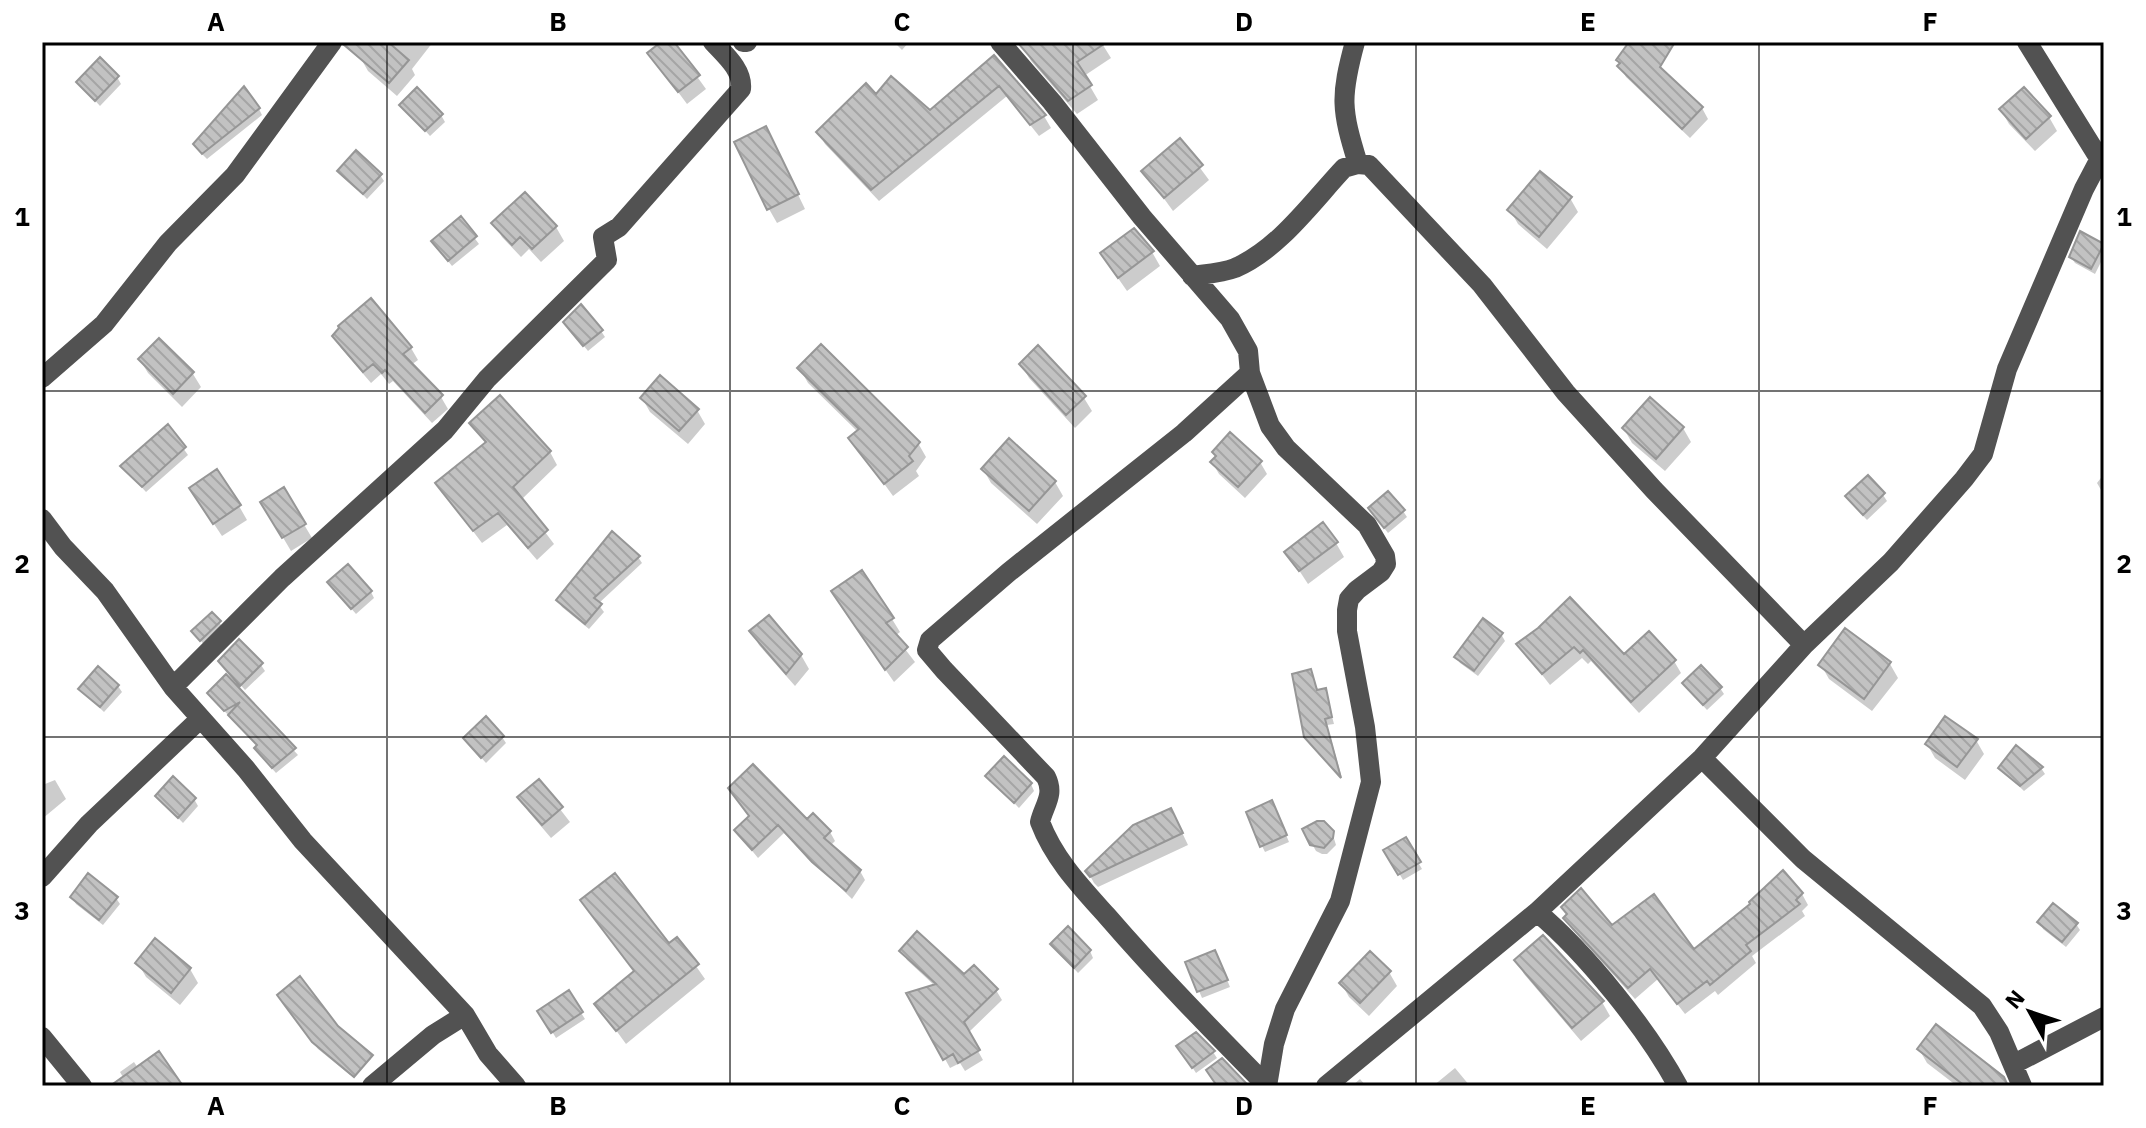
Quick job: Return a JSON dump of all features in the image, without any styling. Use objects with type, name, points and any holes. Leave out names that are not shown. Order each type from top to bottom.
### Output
[{"type":"street","points":[[42,378],[104,324],[168,243],[235,175],[332,42]]},
{"type":"street","points":[[173,687],[293,568],[445,430],[487,379],[607,260],[603,237],[619,227],[741,89],[742,80],[738,72],[713,42]]},
{"type":"street","points":[[1000,42],[1230,319],[1245,343],[1250,373],[1270,426],[1286,448],[1367,525],[1381,546],[1386,564],[1349,599],[1347,610],[1347,631],[1370,768],[1368,796],[1340,901],[1285,1009],[1266,1086]]},
{"type":"street","points":[[1355,42],[1344,83],[1343,106],[1358,164]]},
{"type":"street","points":[[1326,1086],[1537,912],[1702,758],[1804,645],[1891,562],[1983,454],[2007,369],[2101,155],[2027,42]]},
{"type":"street","points":[[1192,276],[1233,268],[1253,258],[1277,239],[1344,168],[1369,165],[1482,285],[1576,404],[1654,490],[1804,645]]},
{"type":"street","points":[[1250,373],[1184,433],[1009,572],[930,640],[927,650],[1046,777],[1051,787],[1050,795],[1040,822],[1046,839],[1063,865],[1140,954],[1266,1086]]},
{"type":"street","points":[[42,519],[63,547],[105,591],[173,687],[246,769],[303,841],[465,1015],[488,1054],[516,1086]]},
{"type":"street","points":[[42,877],[89,824],[200,719]]},
{"type":"street","points":[[1702,758],[1803,859],[1982,1006],[1999,1032],[2022,1086]]},
{"type":"street","points":[[1537,912],[1567,937],[1657,1052],[1678,1086]]},
{"type":"street","points":[[372,1086],[433,1035],[465,1015]]},
{"type":"street","points":[[2014,1064],[2104,1017]]},
{"type":"street","points":[[42,1037],[82,1086]]},
{"type":"building","points":[[345,42],[388,42],[409,60],[389,83],[344,45]]},
{"type":"building","points":[[661,42],[674,42],[700,75],[678,92],[647,53]]},
{"type":"building","points":[[1017,42],[1107,42],[1077,62],[1092,85],[1068,101]]},
{"type":"building","points":[[1629,42],[1675,42],[1660,67],[1703,107],[1682,129],[1617,66],[1620,63],[1616,60]]},
{"type":"building","points":[[994,55],[1046,115],[1030,125],[999,86],[871,190],[816,132],[866,83],[876,94],[891,76],[930,110]]},
{"type":"building","points":[[100,57],[119,76],[95,101],[76,82]]},
{"type":"building","points":[[244,86],[260,108],[202,154],[193,144]]},
{"type":"building","points":[[417,87],[443,114],[425,131],[399,105]]},
{"type":"building","points":[[2024,87],[2051,116],[2026,139],[1999,109]]},
{"type":"building","points":[[766,126],[799,194],[767,210],[734,142]]},
{"type":"building","points":[[1180,138],[1203,165],[1164,198],[1141,171]]},
{"type":"building","points":[[356,150],[382,174],[363,194],[337,171]]},
{"type":"building","points":[[1540,171],[1572,197],[1539,237],[1507,210]]},
{"type":"building","points":[[525,192],[557,226],[532,249],[520,237],[512,245],[491,223]]},
{"type":"building","points":[[461,216],[477,236],[448,261],[431,241]]},
{"type":"building","points":[[1134,228],[1154,251],[1118,278],[1100,253]]},
{"type":"building","points":[[2080,231],[2104,244],[2091,269],[2069,257]]},
{"type":"building","points":[[371,298],[412,347],[403,354],[443,395],[425,413],[385,370],[382,373],[373,364],[363,372],[332,336],[338,326]]},
{"type":"building","points":[[581,304],[603,330],[583,346],[563,322]]},
{"type":"building","points":[[159,338],[194,372],[173,394],[138,359]]},
{"type":"building","points":[[821,344],[920,442],[909,456],[913,461],[884,484],[848,438],[859,429],[797,368]]},
{"type":"building","points":[[1038,345],[1086,396],[1066,415],[1019,364]]},
{"type":"building","points":[[660,375],[699,409],[679,431],[640,398]]},
{"type":"building","points":[[500,395],[551,451],[513,487],[548,530],[528,548],[498,513],[473,531],[435,483],[486,442],[469,423]]},
{"type":"building","points":[[1650,397],[1684,427],[1656,459],[1622,428]]},
{"type":"building","points":[[168,424],[186,447],[142,487],[120,466]]},
{"type":"building","points":[[1230,432],[1262,461],[1238,487],[1210,462],[1216,456],[1212,452]]},
{"type":"building","points":[[1009,438],[1056,481],[1029,511],[981,469]]},
{"type":"building","points":[[217,469],[241,505],[213,524],[189,488]]},
{"type":"building","points":[[1868,475],[1885,493],[1863,515],[1845,496]]},
{"type":"building","points":[[284,487],[306,524],[282,538],[260,502]]},
{"type":"building","points":[[1388,491],[1405,510],[1384,528],[1368,508]]},
{"type":"building","points":[[1323,522],[1338,542],[1299,571],[1284,552]]},
{"type":"building","points":[[612,531],[640,556],[594,598],[602,604],[585,624],[556,600]]},
{"type":"building","points":[[348,564],[372,591],[351,609],[327,582]]},
{"type":"building","points":[[862,570],[894,618],[886,623],[908,647],[885,670],[831,591]]},
{"type":"building","points":[[1570,597],[1624,654],[1649,631],[1676,660],[1631,702],[1583,650],[1580,653],[1574,647],[1542,674],[1516,644]]},
{"type":"building","points":[[212,612],[221,621],[200,641],[191,631]]},
{"type":"building","points":[[769,615],[802,654],[786,674],[749,631]]},
{"type":"building","points":[[1483,618],[1503,633],[1474,671],[1454,657]]},
{"type":"building","points":[[1845,628],[1891,662],[1864,699],[1818,665]]},
{"type":"building","points":[[239,639],[263,663],[240,686],[218,661]]},
{"type":"building","points":[[1701,665],[1722,687],[1703,705],[1682,683]]},
{"type":"building","points":[[98,666],[119,685],[100,707],[78,689]]},
{"type":"building","points":[[1311,669],[1317,690],[1326,688],[1332,717],[1325,719],[1341,778],[1304,737],[1292,674]]},
{"type":"building","points":[[226,674],[296,748],[272,768],[254,748],[257,745],[228,715],[240,702],[224,711],[207,693]]},
{"type":"building","points":[[486,716],[504,736],[481,758],[463,738]]},
{"type":"building","points":[[1945,716],[1978,739],[1957,767],[1925,744]]},
{"type":"building","points":[[2016,745],[2043,767],[2020,786],[1998,768]]},
{"type":"building","points":[[1004,756],[1032,783],[1014,803],[985,776]]},
{"type":"building","points":[[753,764],[807,819],[813,813],[831,831],[824,838],[861,870],[846,891],[812,862],[778,825],[752,850],[734,830],[749,816],[728,788]]},
{"type":"building","points":[[173,776],[196,798],[178,818],[155,796]]},
{"type":"building","points":[[539,779],[563,807],[542,825],[517,797]]},
{"type":"building","points":[[1272,800],[1287,835],[1260,847],[1246,812]]},
{"type":"building","points":[[1171,808],[1183,833],[1090,877],[1085,871],[1133,825]]},
{"type":"building","points":[[1324,821],[1334,831],[1333,838],[1324,848],[1310,845],[1302,829]]},
{"type":"building","points":[[1406,837],[1421,862],[1398,875],[1383,850]]},
{"type":"building","points":[[1783,870],[1803,893],[1796,900],[1800,904],[1746,945],[1751,951],[1710,985],[1707,981],[1677,1004],[1650,969],[1628,988],[1563,918],[1567,914],[1561,907],[1581,888],[1612,925],[1654,894],[1694,949],[1750,904]]},
{"type":"building","points":[[88,873],[118,897],[99,920],[70,897]]},
{"type":"building","points":[[615,873],[669,943],[677,937],[699,964],[616,1031],[594,1004],[634,971],[580,900]]},
{"type":"building","points":[[2053,903],[2078,923],[2062,942],[2037,922]]},
{"type":"building","points":[[1068,926],[1091,950],[1074,968],[1050,944]]},
{"type":"building","points":[[917,931],[964,974],[974,965],[998,989],[964,1022],[980,1050],[958,1063],[953,1054],[943,1060],[906,993],[936,984],[899,951]]},
{"type":"building","points":[[1543,935],[1604,1001],[1572,1028],[1514,960]]},
{"type":"building","points":[[155,938],[191,968],[171,993],[135,963]]},
{"type":"building","points":[[1215,950],[1228,980],[1197,992],[1185,962]]},
{"type":"building","points":[[1370,951],[1391,971],[1360,1003],[1339,983]]},
{"type":"building","points":[[300,976],[338,1026],[373,1055],[354,1077],[312,1042],[277,995]]},
{"type":"building","points":[[569,990],[583,1012],[551,1033],[537,1011]]},
{"type":"building","points":[[1936,1024],[2004,1077],[2008,1086],[1965,1086],[1917,1049]]},
{"type":"building","points":[[1196,1032],[1215,1051],[1192,1068],[1176,1046]]},
{"type":"building","points":[[159,1051],[183,1086],[110,1086]]},
{"type":"building","points":[[1222,1058],[1248,1086],[1217,1086],[1206,1070]]}]
